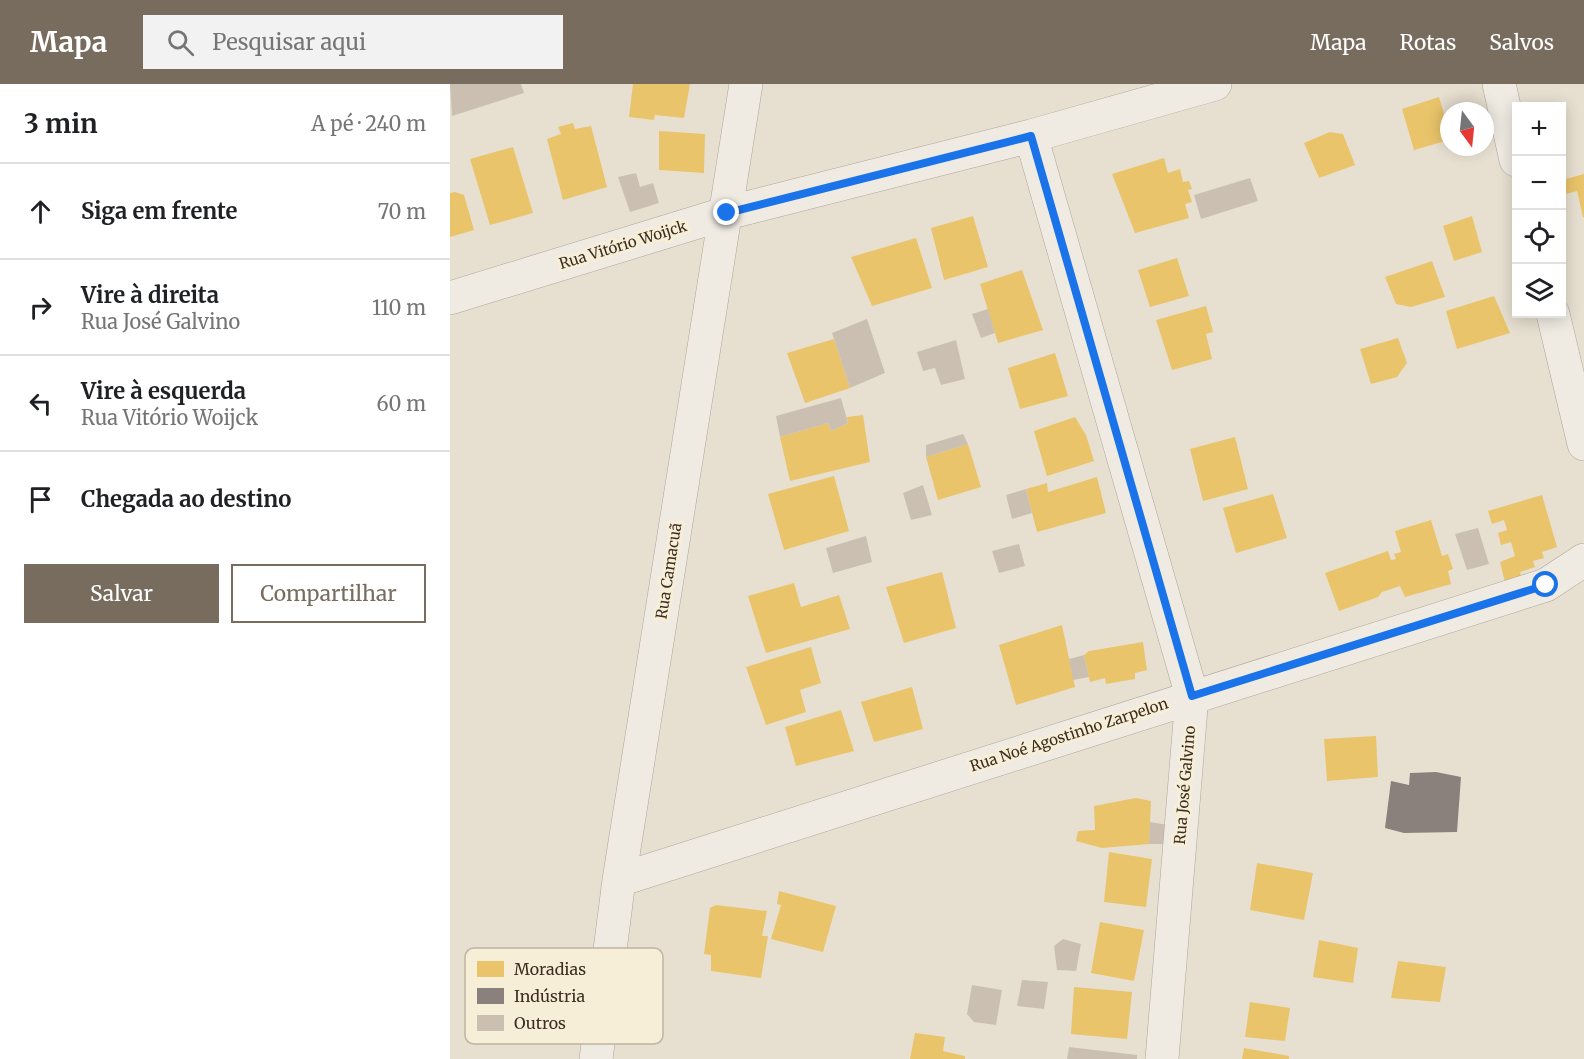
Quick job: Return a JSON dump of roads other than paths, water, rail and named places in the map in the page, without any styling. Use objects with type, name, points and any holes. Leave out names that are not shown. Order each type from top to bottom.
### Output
[{"type":"street","name":"Rua Camacuã","points":[[610,948],[619,880],[746,84]]},
{"type":"street","name":"Rua Vitório Woijck","points":[[450,298],[727,213],[1031,136],[1215,84]]},
{"type":"street","points":[[1498,84],[1515,156]]},
{"type":"street","name":"Rua José Galvino","points":[[1031,136],[1192,696],[1162,1059]]},
{"type":"street","points":[[1554,318],[1584,444]]},
{"type":"street","name":"Rua Noé Agostinho Zarpelon","points":[[619,880],[1546,585],[1584,560]]},
{"type":"street","name":"Rua Camacuã","points":[[596,1059],[598,1044]]}]
